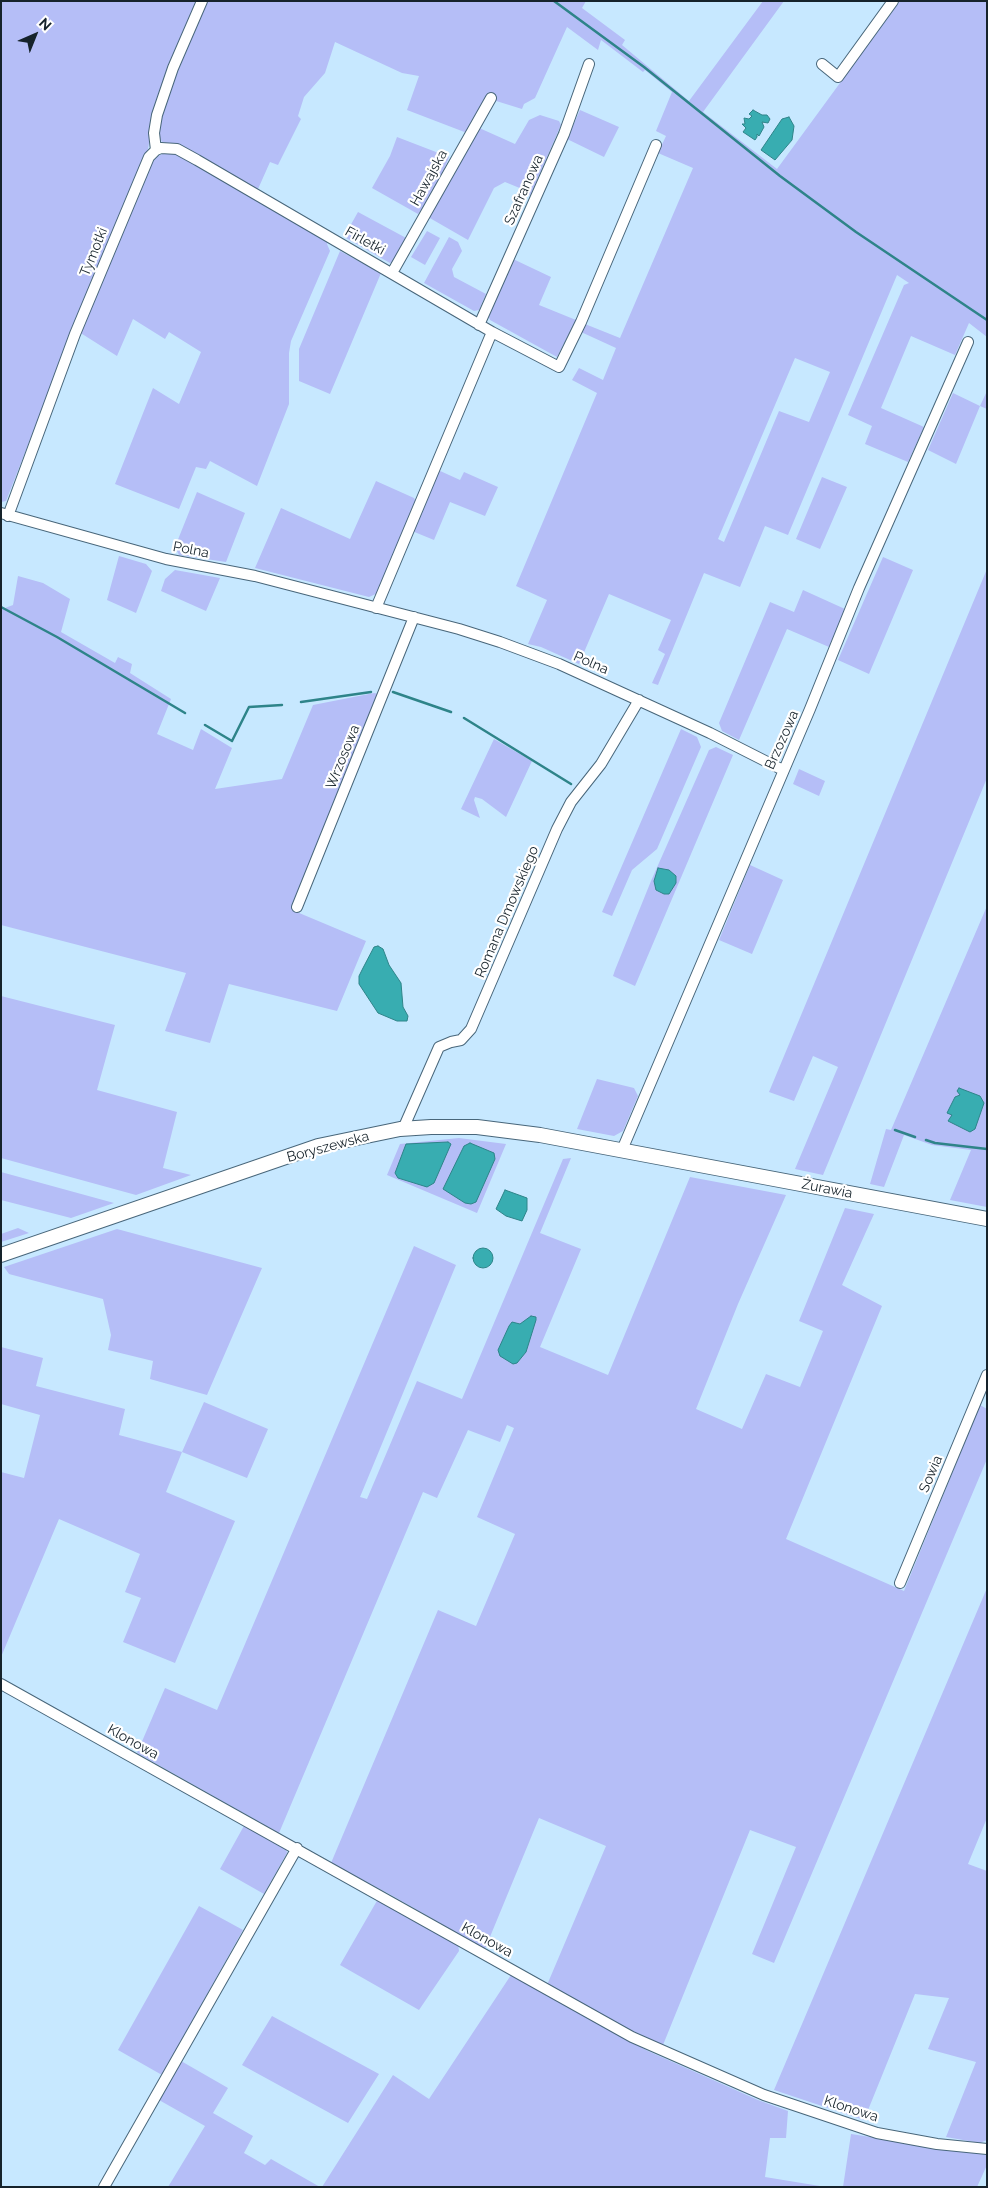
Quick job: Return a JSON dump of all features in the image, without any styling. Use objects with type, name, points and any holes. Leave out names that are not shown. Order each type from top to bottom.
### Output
[{"type":"main road","name":"Boryszewska","points":[[1,1256],[318,1146],[403,1128],[455,1126],[509,1130],[667,1158]]},
{"type":"main road","name":"Żurawia","points":[[667,1158],[987,1219]]},
{"type":"street","points":[[156,150],[154,134],[158,115],[173,68],[202,1]]},
{"type":"street","points":[[822,64],[838,77],[893,1]]},
{"type":"street","name":"Szafranowa","points":[[479,325],[564,134],[589,64]]},
{"type":"street","name":"Hawajska","points":[[392,272],[491,98]]},
{"type":"street","name":"Firletki","points":[[156,150],[161,148],[177,149],[392,272],[479,325],[559,367],[581,322],[656,145]]},
{"type":"street","name":"Tymotki","points":[[5,515],[75,334],[143,170],[149,157],[156,150]]},
{"type":"street","points":[[376,608],[492,332]]},
{"type":"street","name":"Brzozowa","points":[[622,1150],[859,588],[968,342]]},
{"type":"street","name":"Polna","points":[[5,515],[166,559],[255,576],[414,617],[482,637],[551,660],[639,700],[783,770]]},
{"type":"street","name":"Wrzosowa","points":[[297,907],[414,617]]},
{"type":"street","name":"Romana Dmowskiego","points":[[403,1128],[439,1047],[461,1040],[470,1029],[557,828],[571,802],[607,754],[639,700]]},
{"type":"street","name":"Sowia","points":[[900,1583],[987,1375]]},
{"type":"street","name":"Klonowa","points":[[1,1684],[632,2037],[764,2095],[877,2133],[937,2144],[987,2149]]},
{"type":"street","points":[[104,2187],[297,1848]]},
{"type":"shaded area","points":[[1,1],[200,1],[151,131],[148,149],[70,338],[6,501],[1,502]]},
{"type":"shaded area","points":[[207,1],[586,1],[582,8],[625,40],[622,45],[689,101],[763,1],[784,1],[703,112],[777,169],[900,1],[987,1],[987,337],[969,323],[955,355],[911,336],[881,408],[924,427],[908,462],[865,444],[872,426],[848,415],[904,285],[909,283],[897,275],[788,535],[765,526],[740,587],[704,573],[658,685],[652,683],[665,654],[658,650],[671,620],[609,594],[579,664],[541,647],[528,644],[547,600],[516,586],[597,393],[572,380],[579,368],[603,380],[616,348],[581,332],[585,324],[620,338],[693,168],[658,153],[666,136],[656,131],[672,92],[645,70],[643,72],[601,40],[598,50],[567,27],[535,98],[524,104],[522,109],[493,100],[467,133],[407,110],[419,76],[402,73],[335,42],[325,73],[304,97],[298,116],[301,119],[278,165],[270,162],[258,189],[184,148],[162,142],[159,136],[161,111]],"holes":[[[795,358],[830,372],[809,422],[779,411],[724,542],[718,539]]]},
{"type":"shaded area","points":[[580,110],[619,127],[604,157],[567,139]]},
{"type":"shaded area","points":[[753,110],[762,115],[767,115],[770,119],[768,123],[762,122],[764,127],[759,136],[757,134],[755,140],[743,132],[746,128],[742,124],[745,124],[744,118],[749,119],[752,116],[749,114]]},
{"type":"shaded area","points":[[540,115],[559,121],[561,125],[530,196],[527,191],[505,182],[494,188],[468,240],[428,217],[477,127],[515,144],[529,120]]},
{"type":"shaded area","points":[[789,117],[794,126],[792,140],[775,160],[761,150],[782,119]]},
{"type":"shaded area","points":[[397,137],[449,157],[434,195],[418,214],[372,188],[390,156]]},
{"type":"shaded area","points":[[167,152],[176,153],[328,240],[327,244],[330,251],[291,341],[289,353],[289,404],[257,486],[210,461],[206,469],[196,467],[179,509],[115,484],[153,388],[179,404],[201,352],[169,332],[165,339],[133,319],[117,356],[79,332],[148,166],[158,156]]},
{"type":"shaded area","points":[[358,212],[408,239],[396,261],[390,263],[346,238],[345,235]]},
{"type":"shaded area","points":[[427,231],[440,238],[425,265],[411,257]]},
{"type":"shaded area","points":[[449,237],[458,242],[462,251],[452,269],[454,277],[486,294],[479,310],[474,311],[424,283]]},
{"type":"shaded area","points":[[340,251],[381,273],[330,394],[299,381],[299,349]]},
{"type":"shaded area","points":[[513,259],[551,277],[539,305],[576,320],[557,357],[490,320],[488,315]]},
{"type":"shaded area","points":[[987,391],[987,409],[980,406]]},
{"type":"shaded area","points":[[953,393],[980,406],[956,464],[928,450]]},
{"type":"shaded area","points":[[438,470],[460,480],[464,472],[498,487],[485,516],[450,502],[434,540],[412,531]]},
{"type":"shaded area","points":[[822,477],[847,487],[820,549],[796,539]]},
{"type":"shaded area","points":[[376,481],[414,498],[416,502],[378,593],[369,597],[255,568],[281,508],[350,539]]},
{"type":"shaded area","points":[[197,492],[245,513],[226,562],[179,555],[175,547]]},
{"type":"shaded area","points":[[119,556],[146,564],[152,571],[136,613],[107,600]]},
{"type":"shaded area","points":[[883,557],[913,570],[869,674],[838,660]]},
{"type":"shaded area","points":[[987,569],[987,778],[823,1175],[795,1169],[838,1067],[813,1056],[794,1101],[769,1092]]},
{"type":"shaded area","points":[[175,570],[220,578],[206,611],[161,591],[165,579]]},
{"type":"shaded area","points":[[18,576],[43,583],[70,599],[61,632],[115,663],[118,657],[132,664],[130,673],[171,699],[157,734],[193,750],[201,729],[232,748],[215,789],[282,779],[313,705],[374,693],[379,694],[292,910],[366,941],[337,1011],[229,984],[210,1043],[165,1031],[186,973],[1,925],[1,606],[5,608],[13,605]]},
{"type":"shaded area","points":[[803,590],[845,609],[829,647],[787,629],[739,740],[722,731],[719,723],[770,602],[794,612]]},
{"type":"shaded area","points":[[681,729],[697,737],[701,747],[657,849],[632,870],[612,916],[602,912]]},
{"type":"shaded area","points":[[494,739],[532,761],[506,817],[482,799],[475,797],[474,800],[480,818],[461,809]]},
{"type":"shaded area","points":[[716,747],[733,755],[635,986],[613,976],[615,970],[651,881],[709,750]]},
{"type":"shaded area","points":[[799,769],[825,781],[819,796],[793,784]]},
{"type":"shaded area","points":[[750,865],[783,880],[752,954],[719,940]]},
{"type":"shaded area","points":[[658,868],[669,870],[676,876],[676,883],[669,894],[656,890],[654,881]]},
{"type":"shaded area","points":[[987,906],[987,1207],[950,1200],[971,1150],[932,1145],[904,1135],[884,1187],[870,1184],[886,1129],[891,1130]]},
{"type":"shaded area","points":[[378,946],[383,949],[389,965],[401,983],[403,1007],[408,1016],[407,1021],[397,1021],[378,1013],[359,984],[359,976],[374,947]]},
{"type":"shaded area","points":[[1,996],[115,1025],[97,1090],[177,1112],[163,1168],[191,1175],[136,1195],[1,1158]]},
{"type":"shaded area","points":[[597,1079],[634,1088],[638,1096],[623,1131],[614,1136],[577,1129]]},
{"type":"shaded area","points":[[959,1088],[980,1096],[984,1103],[975,1129],[970,1132],[948,1121],[952,1115],[947,1113],[955,1097],[960,1095],[957,1091]]},
{"type":"shaded area","points":[[459,1138],[506,1144],[477,1213],[387,1175],[400,1144]]},
{"type":"shaded area","points":[[448,1142],[451,1144],[434,1183],[427,1187],[398,1178],[395,1173],[406,1144]]},
{"type":"shaded area","points":[[470,1143],[494,1153],[495,1159],[476,1202],[471,1204],[465,1203],[443,1189],[464,1146]]},
{"type":"shaded area","points":[[571,1158],[540,1233],[581,1249],[540,1347],[608,1375],[690,1177],[786,1195],[738,1304],[696,1409],[742,1429],[766,1374],[800,1387],[823,1331],[799,1321],[845,1208],[874,1214],[842,1285],[882,1306],[786,1539],[904,1591],[980,1405],[987,1409],[987,1459],[774,1963],[752,1954],[796,1847],[750,1830],[663,2045],[630,2032],[547,1985],[606,1846],[539,1818],[485,1949],[331,1863],[438,1610],[476,1626],[515,1534],[477,1517],[514,1428],[507,1425],[500,1442],[468,1430],[437,1498],[423,1492],[279,1833],[137,1753],[165,1688],[217,1710],[414,1246],[456,1265],[360,1497],[367,1499],[417,1381],[462,1399],[563,1159]]},
{"type":"shaded area","points":[[1,1172],[114,1203],[71,1218],[1,1200]]},
{"type":"shaded area","points":[[505,1190],[527,1198],[527,1210],[522,1221],[506,1216],[496,1209]]},
{"type":"shaded area","points":[[18,1228],[29,1233],[1,1242],[1,1234]]},
{"type":"shaded area","points":[[117,1229],[262,1268],[207,1395],[150,1379],[153,1361],[108,1350],[111,1335],[103,1299],[9,1274],[4,1267]]},
{"type":"shaded area","points":[[483,1248],[490,1251],[493,1258],[490,1265],[483,1268],[476,1265],[473,1258],[476,1251]]},
{"type":"shaded area","points":[[531,1316],[536,1317],[536,1320],[526,1352],[517,1363],[513,1364],[500,1356],[498,1350],[512,1322],[520,1324]]},
{"type":"shaded area","points":[[1,1347],[43,1358],[36,1386],[125,1409],[119,1435],[182,1452],[166,1492],[235,1521],[175,1663],[123,1642],[141,1598],[125,1592],[140,1554],[59,1519],[1,1657],[1,1472],[24,1478],[40,1415],[1,1404]]},
{"type":"shaded area","points":[[204,1402],[268,1429],[247,1478],[182,1452]]},
{"type":"shaded area","points":[[987,1588],[987,1818],[968,1864],[987,1871],[987,2140],[980,2143],[946,2137],[976,2062],[928,2049],[949,1998],[915,1994],[864,2120],[774,2090]]},
{"type":"shaded area","points":[[245,1824],[286,1848],[287,1853],[264,1894],[220,1869]]},
{"type":"shaded area","points":[[378,1899],[458,1944],[459,1951],[419,2010],[340,1965]]},
{"type":"shaded area","points":[[199,1906],[243,1930],[162,2075],[118,2050]]},
{"type":"shaded area","points":[[511,1975],[648,2051],[758,2100],[788,2111],[786,2138],[770,2138],[765,2177],[826,2187],[322,2187],[393,2075],[429,2099]]},
{"type":"shaded area","points":[[272,2016],[379,2074],[348,2123],[242,2065]]},
{"type":"shaded area","points":[[181,2061],[228,2088],[213,2113],[253,2136],[244,2153],[265,2165],[271,2159],[320,2187],[168,2187],[205,2126],[159,2100]]},
{"type":"shaded area","points":[[851,2134],[987,2155],[987,2165],[977,2187],[843,2187]]},
{"type":"waterway","points":[[554,1],[644,67],[780,176],[856,232],[987,320]]},
{"type":"waterway","points":[[1,607],[57,637],[185,713]]},
{"type":"waterway","points":[[301,702],[371,692]]},
{"type":"waterway","points":[[393,692],[451,712]]},
{"type":"waterway","points":[[205,725],[232,741],[249,707],[282,705]]},
{"type":"waterway","points":[[464,718],[571,784]]},
{"type":"waterway","points":[[895,1130],[915,1137]]},
{"type":"waterway","points":[[926,1140],[935,1143],[987,1149]]}]
